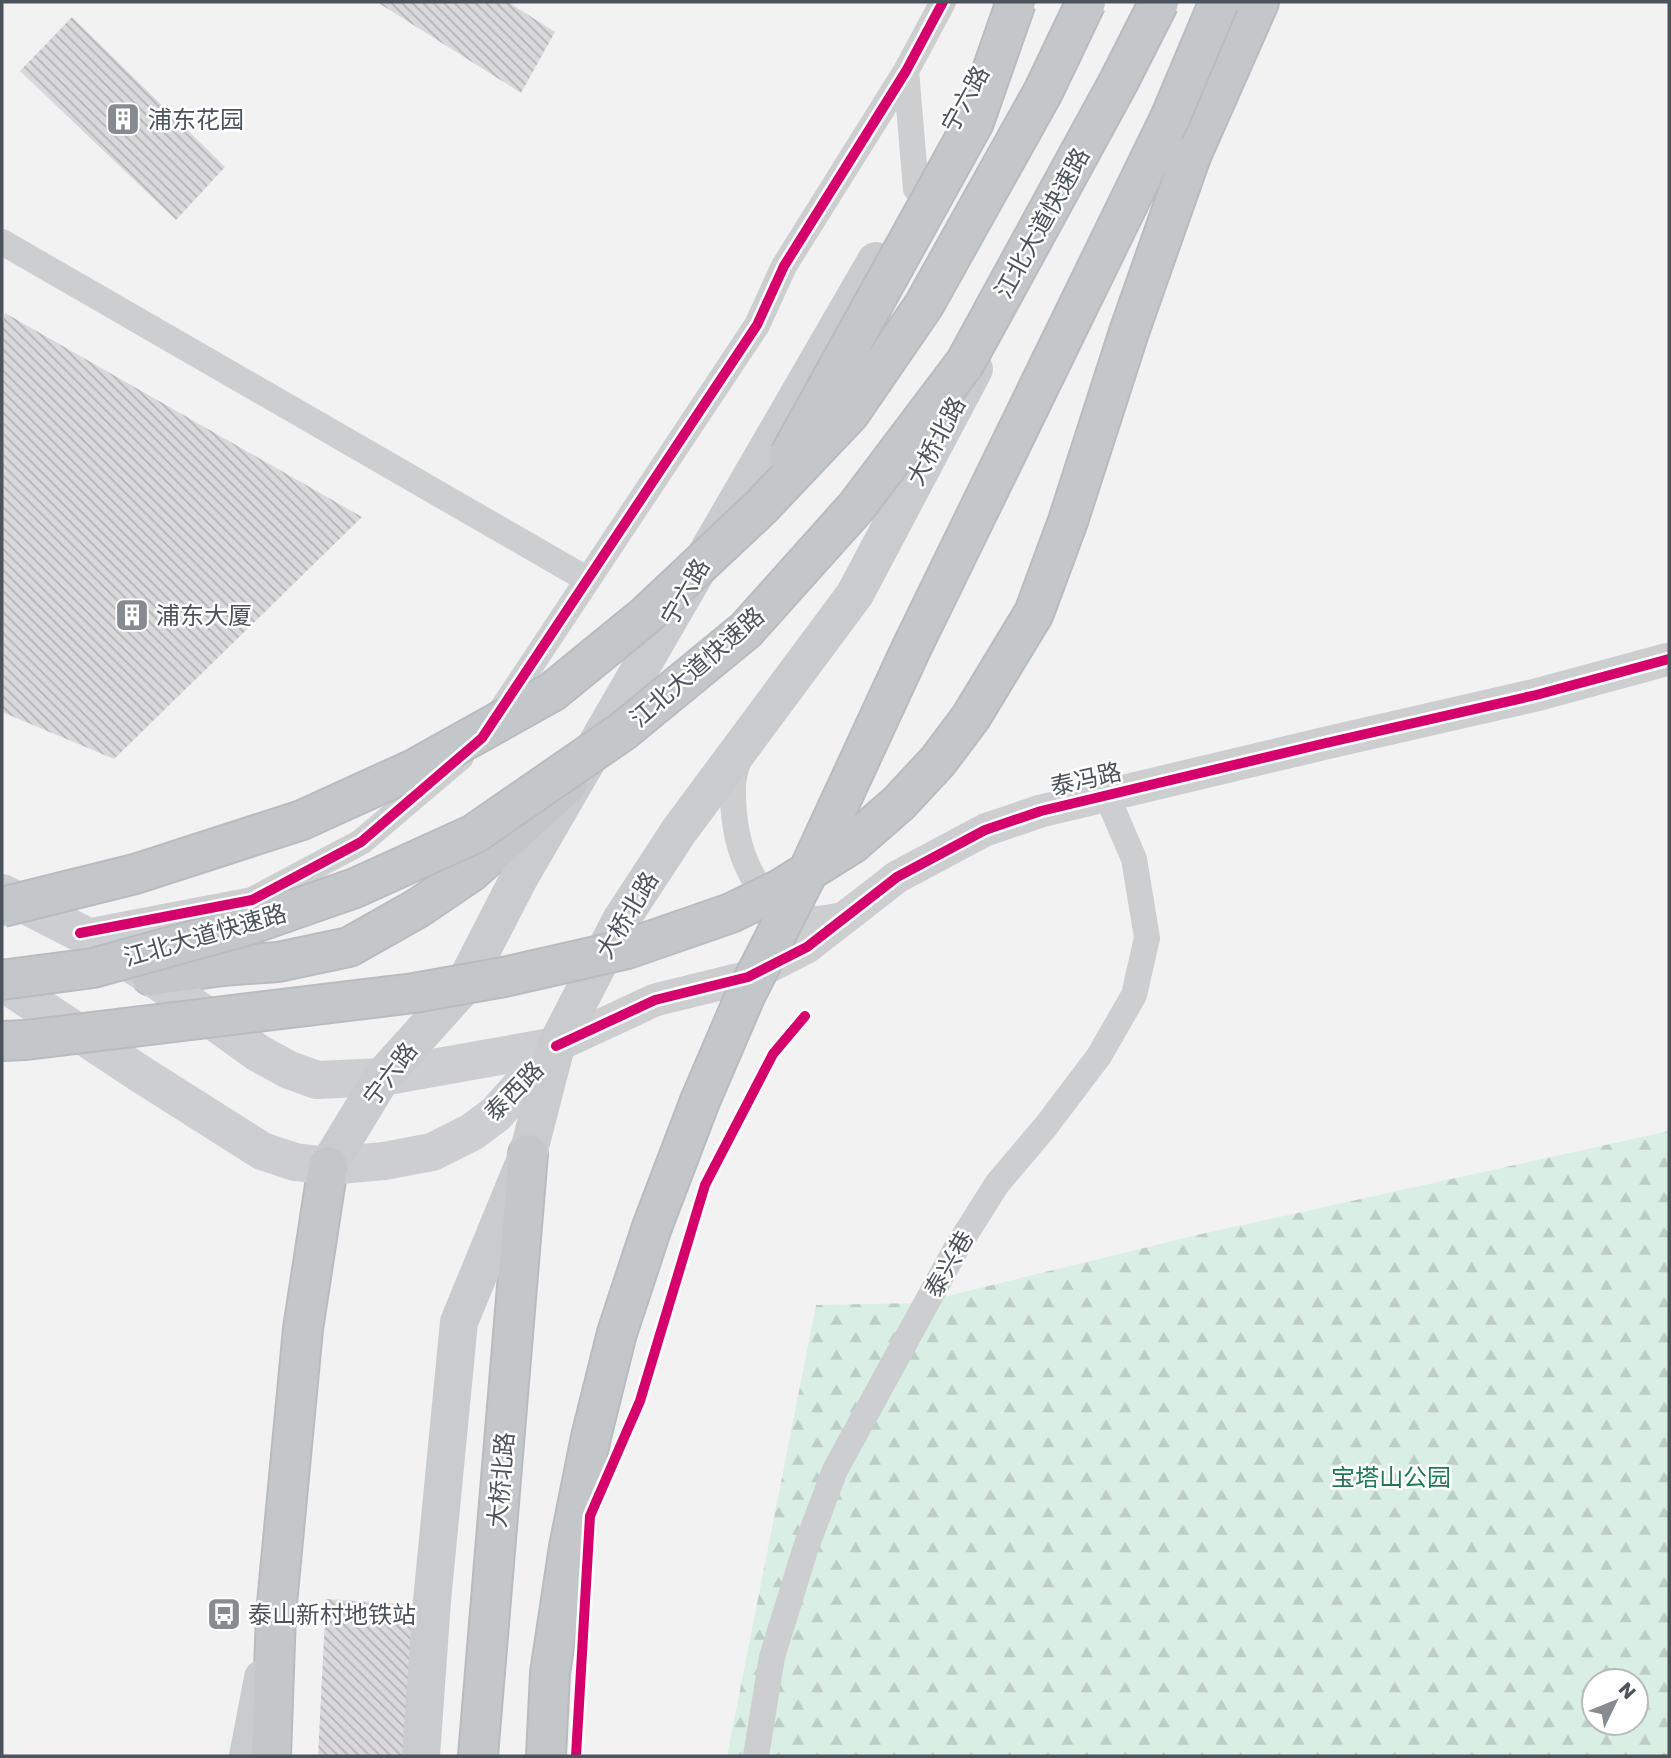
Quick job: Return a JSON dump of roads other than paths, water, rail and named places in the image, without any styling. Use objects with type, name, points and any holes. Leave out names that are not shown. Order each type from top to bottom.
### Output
[{"type":"highway","points":[[761,507],[974,122],[1017,2]]},
{"type":"highway","points":[[2,907],[135,874],[302,820],[414,769],[552,692],[645,616],[761,507],[850,412],[924,305],[1043,92],[1086,2]]},
{"type":"highway","name":"江北大道快速路","points":[[2,981],[93,968],[249,925],[355,888],[462,839],[623,732],[746,630],[857,506],[965,363],[1119,81],[1159,2]]},
{"type":"highway","points":[[546,1756],[550,1673],[569,1547],[591,1437],[622,1320],[652,1227],[700,1101],[747,994],[805,878],[911,649],[1170,118],[1219,2]]},
{"type":"highway","points":[[2,1041],[414,993],[565,964],[627,949],[731,913],[780,890],[852,844],[899,803],[938,761],[971,718],[1034,613],[1068,521],[1129,331],[1191,156],[1259,2]]},
{"type":"highway","points":[[151,976],[222,966],[278,962],[349,947],[418,908],[471,872],[581,772]]},
{"type":"highway","name":"大桥北路","points":[[478,1756],[528,1154]]},
{"type":"highway","points":[[271,1756],[276,1614],[303,1329],[328,1166]]},
{"type":"main road","name":"宁六路","points":[[328,1166],[382,1077],[463,987],[519,880],[820,359],[1017,2]]},
{"type":"main road","name":"大桥北路","points":[[528,1154],[556,1046],[621,920],[679,831],[855,594],[1076,177],[1174,2]]},
{"type":"main road","name":"泰西路","points":[[2,893],[80,933],[151,976],[258,1053],[289,1070],[317,1080],[382,1077],[556,1046]]},
{"type":"main road","name":"泰西路","points":[[2,981],[262,1152],[295,1162],[328,1166],[384,1161],[432,1152],[472,1132],[503,1107],[556,1046]]},
{"type":"main road","points":[[421,1756],[432,1601],[458,1322],[528,1154]]},
{"type":"main road","points":[[248,1756],[276,1614]]},
{"type":"street","points":[[80,933],[252,900],[361,842],[482,738],[757,325],[784,266],[906,71],[943,2]]},
{"type":"street","points":[[906,71],[916,189]]},
{"type":"street","points":[[2,242],[588,580]]},
{"type":"street","name":"泰冯路","points":[[556,1046],[655,1000],[748,977],[807,947],[897,877],[985,830],[1041,811],[1536,695],[1669,659]]},
{"type":"street","points":[[743,745],[733,784],[736,835],[758,888],[778,908],[803,919],[849,914]]},
{"type":"street","name":"泰兴巷","points":[[757,1756],[772,1657],[805,1550],[835,1469],[956,1248],[997,1184],[1046,1126],[1099,1056],[1134,995],[1147,938],[1134,859],[1107,796]]},
{"type":"place","name":"浦东花园","points":[[123,119]]},
{"type":"place","name":"浦东大厦","points":[[132,615]]},
{"type":"place","name":"泰山新村地铁站","points":[[224,1614]]},
{"type":"park label","name":"宝塔山公园","points":[[1391,1477]]}]
